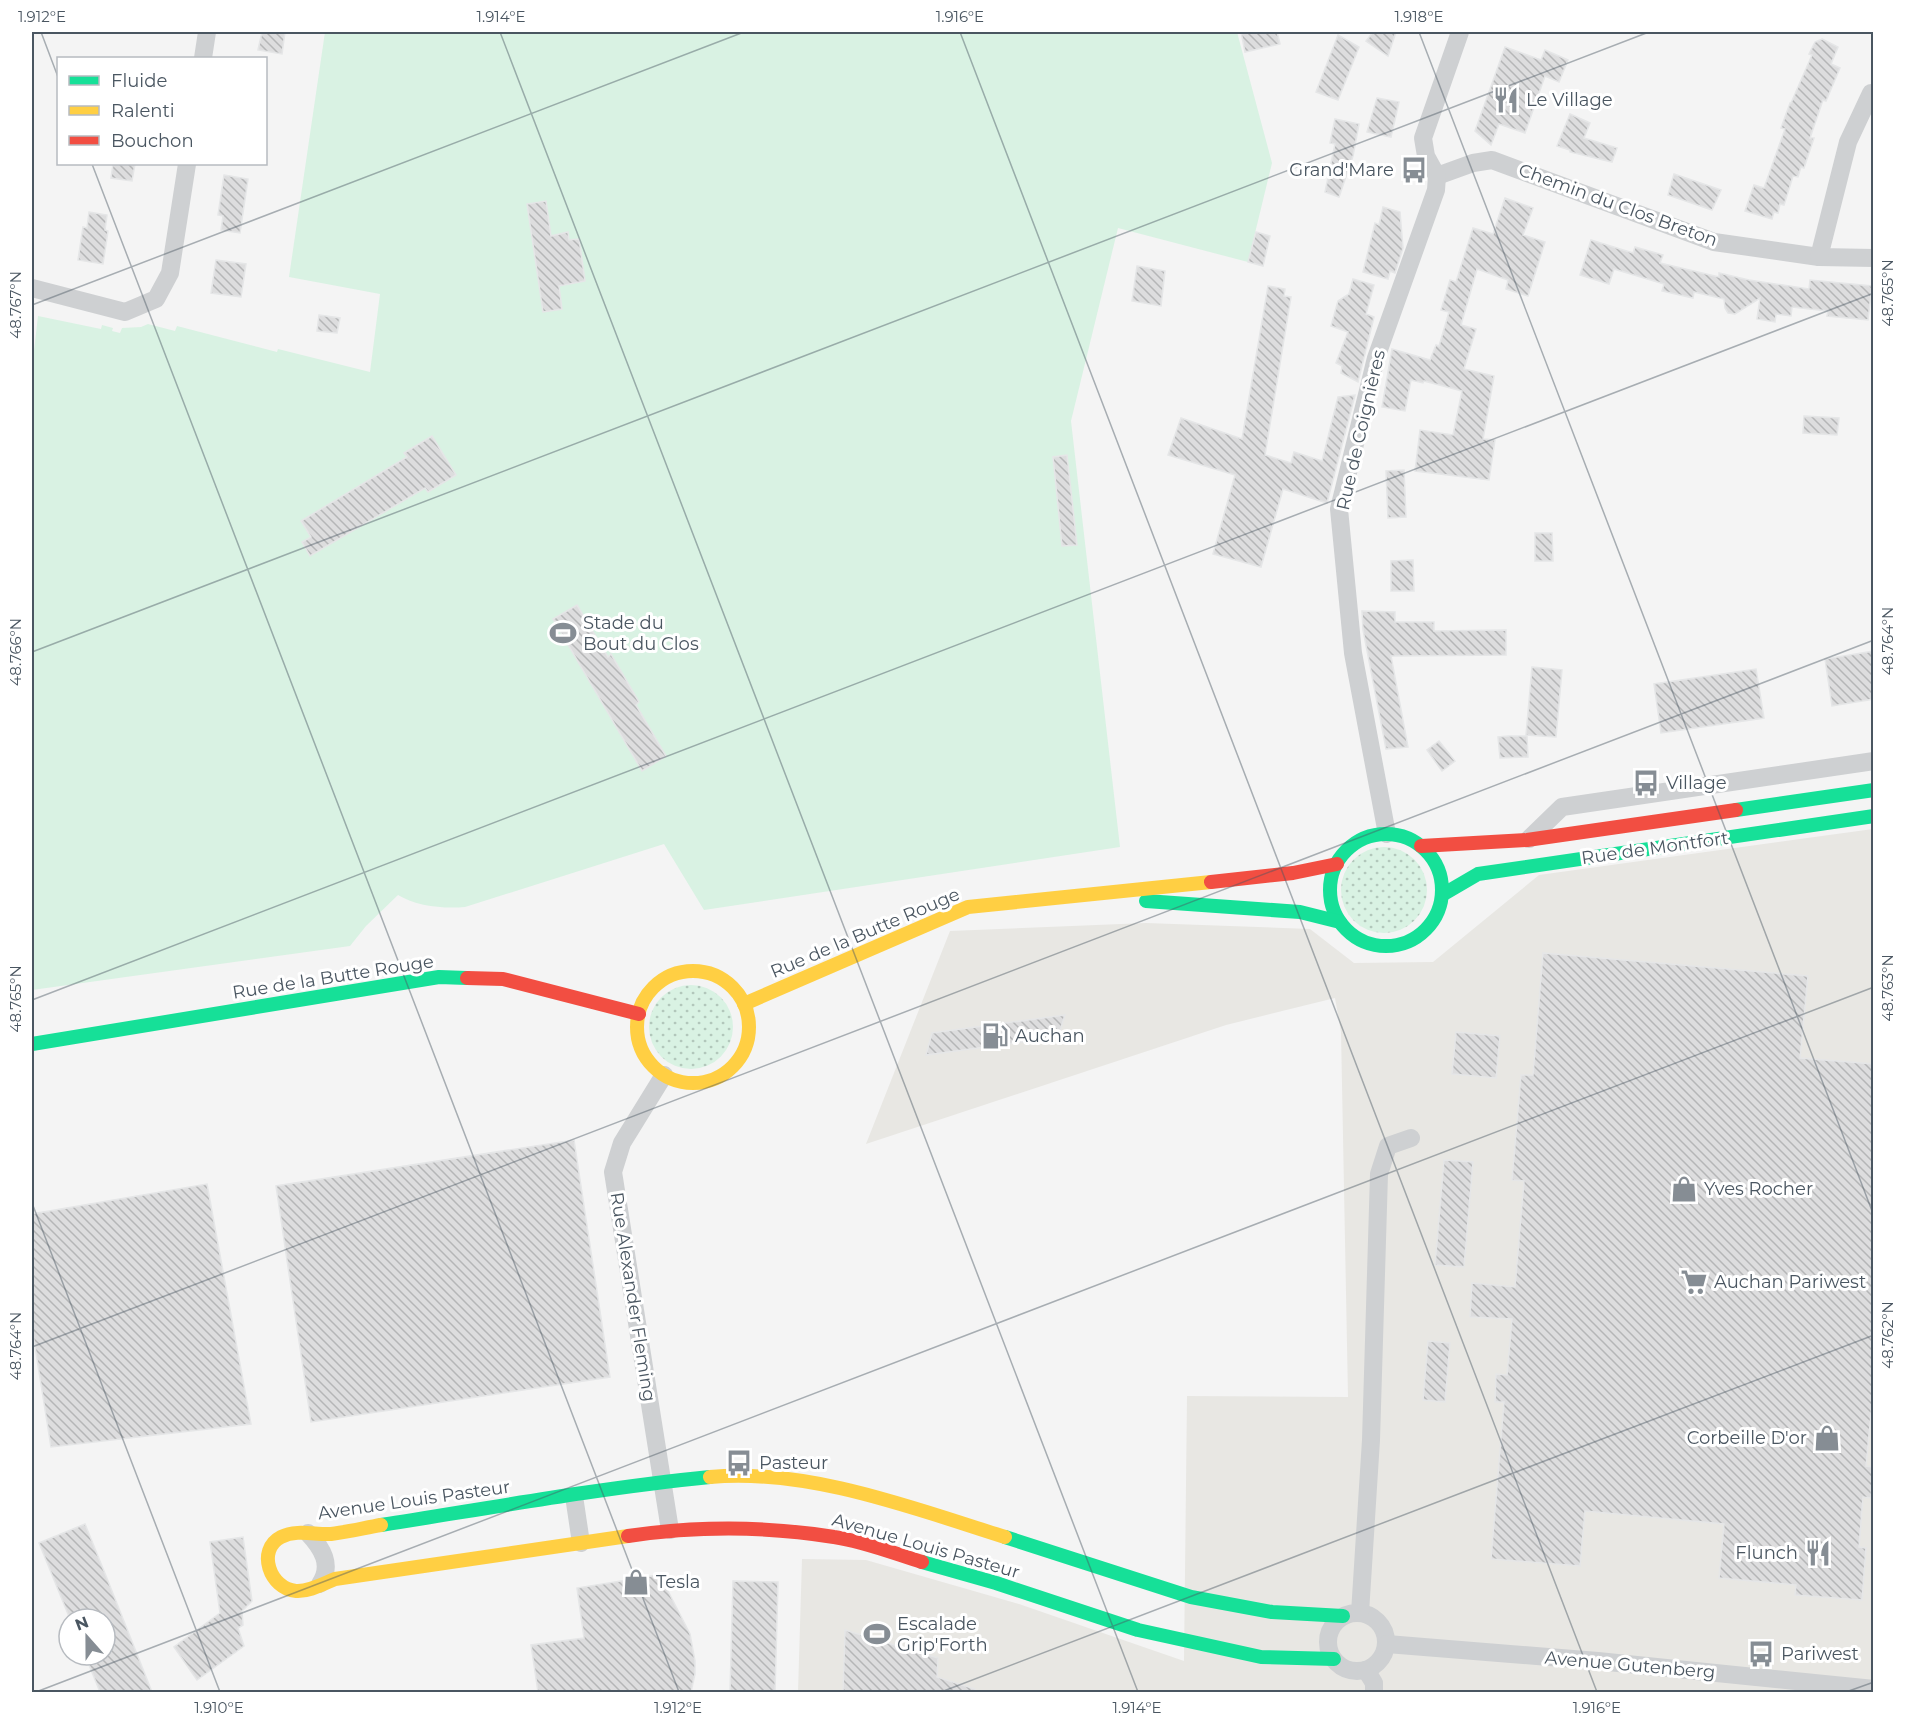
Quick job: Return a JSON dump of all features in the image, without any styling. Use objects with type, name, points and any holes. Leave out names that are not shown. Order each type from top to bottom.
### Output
[{"type":"street","points":[[203,57],[207,32]]},
{"type":"street","points":[[1437,176],[1426,156],[1423,138],[1460,32]]},
{"type":"street","points":[[1819,257],[1848,142],[1870,93]]},
{"type":"street","name":"Chemin du Clos Breton","points":[[1437,176],[1473,163],[1492,160],[1714,242],[1819,257],[1874,258]]},
{"type":"street","points":[[32,288],[125,312],[156,299],[170,273],[187,165]]},
{"type":"street","name":"Rue de Coignières","points":[[1387,834],[1353,653],[1339,509],[1377,358],[1436,190],[1437,176]]},
{"type":"street","points":[[1527,840],[1562,807],[1874,761]]},
{"type":"street","name":"Rue de Montfort","points":[[1421,846],[1527,840],[1874,790]]},
{"type":"street","name":"Rue de Montfort","points":[[1442,895],[1478,874],[1874,816]]},
{"type":"street","points":[[1387,834],[1399,835],[1421,846],[1434,860],[1441,877],[1442,895],[1438,912],[1429,926],[1416,937],[1400,944],[1383,946],[1367,942],[1352,934],[1340,922],[1331,899],[1331,881],[1337,864],[1346,851],[1372,836],[1387,834]]},
{"type":"street","name":"Rue de la Butte Rouge","points":[[744,1004],[968,907],[1293,873],[1337,864]]},
{"type":"street","name":"Rue de la Butte Rouge","points":[[1073,896],[1300,912],[1340,922]]},
{"type":"street","points":[[691,971],[707,973],[723,979],[735,990],[744,1004],[749,1021],[748,1038],[742,1054],[731,1068],[719,1076],[692,1083],[677,1080],[664,1075],[651,1064],[642,1048],[637,1031],[644,1000],[652,988],[676,973],[691,971]]},
{"type":"street","name":"Rue de la Butte Rouge","points":[[32,1044],[439,977],[503,979],[639,1014]]},
{"type":"street","name":"Rue Alexander Fleming","points":[[664,1075],[622,1143],[613,1172],[670,1530]]},
{"type":"street","points":[[1351,1614],[1371,1440],[1379,1174],[1388,1146],[1411,1138]]},
{"type":"street","name":"Avenue Louis Pasteur","points":[[1334,1659],[1261,1657],[1138,1630],[996,1583],[836,1537],[783,1531],[670,1530],[335,1579],[306,1590],[294,1591],[275,1581],[267,1560],[270,1548],[279,1538],[292,1533],[329,1534],[524,1502],[662,1482],[726,1476],[778,1479],[826,1486],[907,1506],[1191,1598],[1272,1612],[1351,1614]]},
{"type":"street","points":[[574,1496],[581,1543]]},
{"type":"street","points":[[308,1533],[320,1546],[327,1564],[325,1576],[320,1584]]},
{"type":"street","points":[[1351,1614],[1369,1615],[1383,1626],[1387,1644],[1380,1660],[1366,1670],[1348,1670],[1340,1666],[1330,1653],[1328,1637],[1335,1622],[1351,1614]]},
{"type":"street","name":"Avenue Gutenberg","points":[[1387,1644],[1609,1662],[1874,1689]]},
{"type":"street","points":[[1366,1670],[1374,1683],[1374,1692]]},
{"type":"shaded area","points":[[1873,829],[1873,1692],[798,1692],[802,1559],[866,1560],[1019,1604],[1184,1661],[1187,1396],[1348,1397],[1341,1032],[1335,998],[1226,1025],[866,1144],[950,931],[1146,923],[1310,929],[1354,963],[1433,962],[1539,875]]},
{"type":"green space","name":"Stade du Bout du Clos","points":[[325,32],[1237,32],[1272,163],[1248,262],[1118,228],[1071,421],[1120,847],[704,910],[664,844],[465,907],[430,906],[398,895],[366,926],[350,946],[32,990],[32,368],[38,316],[101,329],[102,325],[120,333],[122,328],[141,327],[148,324],[175,331],[177,326],[277,352],[278,349],[370,372],[380,294],[289,277]]},
{"type":"green space","points":[[1384,847],[1408,854],[1420,866],[1427,890],[1420,914],[1408,926],[1384,933],[1360,926],[1348,914],[1341,890],[1348,866],[1360,854]]},
{"type":"green space","points":[[691,985],[714,992],[726,1004],[733,1027],[726,1050],[714,1062],[691,1069],[668,1062],[656,1050],[649,1027],[656,1004],[668,992]]},
{"type":"building","points":[[262,32],[285,32],[282,54],[258,50]]},
{"type":"building","points":[[1241,32],[1277,32],[1280,44],[1245,52]]},
{"type":"building","points":[[1373,32],[1396,32],[1388,56],[1366,41]]},
{"type":"building","points":[[1338,35],[1359,47],[1338,100],[1316,92]]},
{"type":"building","points":[[1822,39],[1838,47],[1831,64],[1840,68],[1826,101],[1823,100],[1810,138],[1814,138],[1804,168],[1801,167],[1798,177],[1793,176],[1784,205],[1780,204],[1778,213],[1774,212],[1772,219],[1745,211],[1754,185],[1764,188],[1785,129],[1781,128],[1790,103],[1812,55],[1809,54],[1815,42]]},
{"type":"building","points":[[1505,47],[1541,60],[1545,50],[1568,60],[1559,82],[1545,76],[1525,133],[1499,124],[1491,145],[1475,131]]},
{"type":"building","points":[[1377,98],[1399,102],[1391,137],[1367,132]]},
{"type":"building","points":[[1570,114],[1590,123],[1584,138],[1617,148],[1612,162],[1570,152],[1570,150],[1557,146]]},
{"type":"building","points":[[1335,119],[1359,124],[1353,156],[1339,197],[1325,192],[1335,144],[1330,143]]},
{"type":"building","points":[[113,165],[135,165],[132,181],[111,178]]},
{"type":"building","points":[[1674,174],[1721,190],[1712,210],[1668,195]]},
{"type":"building","points":[[224,175],[248,179],[240,233],[221,230],[223,216],[218,215]]},
{"type":"building","points":[[1505,198],[1533,208],[1523,235],[1545,242],[1528,296],[1506,289],[1508,280],[1477,269],[1461,325],[1476,329],[1464,369],[1494,376],[1483,439],[1495,440],[1489,480],[1415,471],[1420,430],[1453,435],[1462,391],[1411,380],[1405,411],[1382,407],[1392,349],[1430,360],[1436,345],[1439,346],[1449,312],[1441,310],[1450,280],[1456,282],[1473,228],[1493,234]]},
{"type":"building","points":[[546,201],[551,236],[568,232],[569,240],[579,239],[585,281],[559,286],[562,309],[543,312],[527,204]]},
{"type":"building","points":[[1383,207],[1400,212],[1403,248],[1395,273],[1390,271],[1388,279],[1363,272],[1375,223],[1379,225]]},
{"type":"building","points":[[89,212],[107,215],[105,230],[108,231],[103,264],[78,260],[83,227],[87,228]]},
{"type":"building","points":[[1256,232],[1270,236],[1263,266],[1248,262]]},
{"type":"building","points":[[1591,240],[1633,253],[1635,247],[1663,255],[1660,263],[1719,277],[1719,273],[1809,289],[1810,280],[1872,286],[1868,320],[1827,316],[1828,311],[1792,307],[1791,316],[1776,314],[1775,322],[1757,319],[1760,298],[1735,314],[1728,313],[1724,299],[1694,292],[1693,298],[1662,291],[1664,284],[1614,269],[1609,284],[1580,275]]},
{"type":"building","points":[[216,260],[246,264],[241,297],[211,293]]},
{"type":"building","points":[[1137,266],[1165,271],[1161,306],[1132,301]]},
{"type":"building","points":[[1353,279],[1374,285],[1366,314],[1374,317],[1358,382],[1341,373],[1342,366],[1336,363],[1348,332],[1331,326],[1338,301],[1349,294]]},
{"type":"building","points":[[1268,286],[1285,289],[1284,296],[1291,297],[1265,455],[1291,463],[1294,452],[1322,461],[1338,397],[1355,395],[1327,503],[1283,489],[1261,567],[1213,554],[1235,475],[1168,455],[1181,418],[1242,439]]},
{"type":"building","points":[[319,315],[340,318],[337,333],[317,331]]},
{"type":"building","points":[[1804,416],[1839,418],[1837,435],[1803,433]]},
{"type":"building","points":[[432,436],[456,475],[428,492],[425,488],[310,556],[302,542],[311,537],[301,521],[407,457],[404,453]]},
{"type":"building","points":[[1067,455],[1077,545],[1062,546],[1053,457]]},
{"type":"building","points":[[1404,470],[1406,517],[1388,518],[1386,471]]},
{"type":"building","points":[[1535,533],[1552,533],[1553,561],[1535,561]]},
{"type":"building","points":[[1413,560],[1414,591],[1391,591],[1391,561]]},
{"type":"building","points":[[577,605],[608,657],[611,654],[639,702],[636,705],[666,756],[642,771],[553,619]]},
{"type":"building","points":[[1362,611],[1395,612],[1395,622],[1434,622],[1434,631],[1506,630],[1506,655],[1391,656],[1408,747],[1386,749],[1363,630]]},
{"type":"building","points":[[1874,651],[1874,699],[1832,706],[1825,659]]},
{"type":"building","points":[[1532,667],[1562,670],[1556,737],[1526,735]]},
{"type":"building","points":[[1756,669],[1764,718],[1661,733],[1654,684]]},
{"type":"building","points":[[1527,736],[1528,757],[1500,758],[1498,737]]},
{"type":"building","points":[[1439,741],[1455,761],[1442,771],[1427,750]]},
{"type":"building","name":"Auchan Pariwest","points":[[1543,953],[1808,976],[1800,1058],[1874,1064],[1874,1383],[1866,1466],[1873,1467],[1871,1498],[1863,1497],[1859,1547],[1866,1548],[1862,1600],[1795,1595],[1796,1585],[1719,1578],[1724,1524],[1585,1511],[1580,1566],[1491,1559],[1504,1402],[1495,1402],[1496,1374],[1507,1375],[1512,1319],[1470,1317],[1472,1283],[1515,1287],[1524,1181],[1512,1180],[1521,1075],[1533,1075]]},
{"type":"building","points":[[1065,1015],[1058,1037],[926,1055],[932,1033]]},
{"type":"building","points":[[1456,1032],[1500,1036],[1496,1078],[1452,1074]]},
{"type":"building","points":[[574,1140],[610,1377],[311,1422],[276,1186]]},
{"type":"building","points":[[1444,1160],[1473,1162],[1464,1267],[1435,1265]]},
{"type":"building","points":[[207,1184],[251,1424],[51,1447],[32,1328],[32,1214]]},
{"type":"building","points":[[1428,1341],[1450,1343],[1445,1402],[1423,1400]]},
{"type":"building","points":[[85,1524],[152,1692],[100,1692],[90,1667],[117,1667],[117,1607],[65,1607],[39,1543]]},
{"type":"building","points":[[243,1537],[252,1601],[242,1611],[243,1625],[238,1628],[244,1646],[197,1680],[174,1647],[220,1613],[210,1542]]},
{"type":"building","points":[[658,1575],[690,1634],[695,1661],[691,1692],[538,1692],[531,1645],[584,1638],[577,1588]]},
{"type":"building","points":[[733,1581],[778,1582],[775,1692],[730,1692]]},
{"type":"building","points":[[845,1630],[938,1658],[937,1677],[975,1689],[975,1692],[843,1692]]},
{"type":"traffic: fast","points":[[1736,810],[1874,790]]},
{"type":"traffic: fast","points":[[1442,895],[1478,874],[1874,816]]},
{"type":"traffic: fast","points":[[1386,834],[1407,839],[1425,851],[1437,869],[1442,890],[1437,911],[1425,929],[1407,941],[1386,946],[1365,941],[1347,929],[1335,911],[1330,890],[1335,869],[1347,851],[1365,839],[1386,834]]},
{"type":"traffic: fast","points":[[1146,901],[1300,912],[1340,922]]},
{"type":"traffic: fast","points":[[32,1044],[439,977],[467,978]]},
{"type":"traffic: fast","points":[[381,1525],[586,1493],[710,1477]]},
{"type":"traffic: fast","points":[[1005,1537],[1191,1597],[1272,1612],[1343,1616]]},
{"type":"traffic: fast","points":[[922,1562],[996,1583],[1138,1630],[1261,1657],[1334,1659]]},
{"type":"traffic: slow","points":[[744,1004],[968,907],[1211,882]]},
{"type":"traffic: slow","points":[[693,971],[714,976],[732,988],[744,1006],[749,1027],[744,1048],[732,1066],[714,1078],[693,1083],[672,1078],[654,1066],[642,1048],[637,1027],[642,1006],[654,988],[672,976],[693,971]]},
{"type":"traffic: slow","points":[[710,1477],[784,1478],[822,1484],[897,1503],[1005,1537]]},
{"type":"traffic: slow","points":[[381,1525],[331,1534],[300,1533],[281,1537],[273,1543],[269,1551],[269,1568],[279,1584],[287,1589],[301,1591],[335,1579],[628,1536]]},
{"type":"traffic: jam","points":[[1421,846],[1527,840],[1736,810]]},
{"type":"traffic: jam","points":[[1211,882],[1293,873],[1337,864]]},
{"type":"traffic: jam","points":[[467,978],[503,979],[639,1014]]},
{"type":"traffic: jam","points":[[628,1536],[705,1529],[757,1529],[808,1533],[867,1544],[922,1562]]},
{"type":"place","name":"Le Village","points":[[1506,100]]},
{"type":"place","name":"Grand'Mare","points":[[1414,170]]},
{"type":"place","name":"Stade du Bout du Clos","points":[[563,633]]},
{"type":"place","name":"Village","points":[[1646,783]]},
{"type":"place","name":"Auchan","points":[[995,1036]]},
{"type":"place","name":"Yves Rocher","points":[[1684,1189]]},
{"type":"place","name":"Auchan Pariwest","points":[[1694,1282]]},
{"type":"place","name":"Corbeille D'or","points":[[1827,1438]]},
{"type":"place","name":"Pasteur","points":[[739,1463]]},
{"type":"place","name":"Flunch","points":[[1818,1553]]},
{"type":"place","name":"Tesla","points":[[636,1582]]},
{"type":"place","name":"Escalade Grip'Forth","points":[[877,1634]]},
{"type":"place","name":"Pariwest","points":[[1761,1654]]}]
